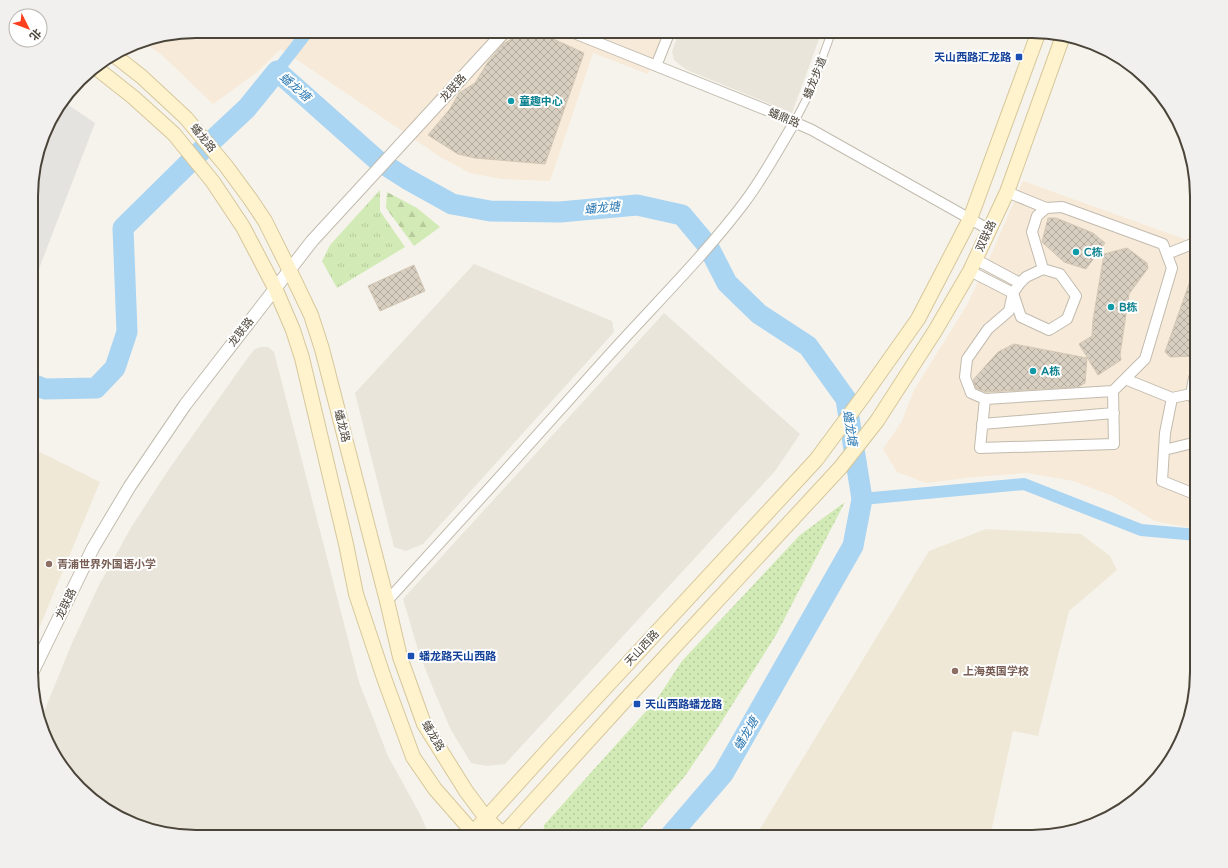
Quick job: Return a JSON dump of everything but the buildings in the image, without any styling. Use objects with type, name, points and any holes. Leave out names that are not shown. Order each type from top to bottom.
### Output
[{"type":"main road","name":"天山西路","points":[[477,830],[561,735],[816,460],[918,319],[970,218],[1036,38]]},
{"type":"main road","name":"双联路","points":[[877,421],[935,331],[972,265],[1007,192],[1061,41]]},
{"type":"main road","name":"蟠龙路","points":[[118,58],[142,77],[186,118],[226,166],[265,221],[290,269],[311,315],[322,349],[400,657],[424,724],[466,791],[486,818],[497,830]]},
{"type":"main road","name":"蟠龙路","points":[[99,71],[133,97],[174,134],[213,182],[243,226],[275,288],[293,330],[302,358],[346,544],[356,594],[384,678],[413,757],[435,789],[469,830]]},
{"type":"main road","name":"天山西路","points":[[508,830],[623,702],[840,468],[877,421]]},
{"type":"street","name":"龙联路","points":[[38,661],[93,548],[130,486],[185,405],[312,241],[498,38]]},
{"type":"street","name":"蟠鼎路","points":[[586,38],[812,130],[988,229]]},
{"type":"street","points":[[656,66],[667,38]]},
{"type":"street","name":"蟠龙步道","points":[[794,123],[810,92],[829,38]]},
{"type":"street","points":[[387,601],[681,277],[733,217],[745,202],[794,123]]},
{"type":"street","points":[[972,265],[1013,293],[1020,317],[1048,330],[1067,319],[1076,296],[1060,274],[1043,269],[1026,277],[1013,293],[1009,311],[988,329],[967,359],[965,378],[971,393],[985,399],[1113,391],[1145,359],[1172,268],[1163,244],[1062,207],[1046,208],[1007,192]]},
{"type":"street","points":[[1043,269],[1032,232],[1037,216],[1046,208]]},
{"type":"street","points":[[1166,254],[1190,245]]},
{"type":"street","points":[[972,265],[1020,283]]},
{"type":"street","points":[[1125,379],[1172,398],[1190,394]]},
{"type":"street","points":[[985,399],[980,448],[1114,444],[1113,391]]},
{"type":"street","points":[[1172,398],[1166,433],[1162,481],[1190,492]]},
{"type":"street","points":[[982,424],[1114,413]]},
{"type":"street","points":[[1164,450],[1190,444]]},
{"type":"shaded area","points":[[186,38],[662,38],[648,74],[593,53],[550,181],[502,179],[470,173],[442,158],[281,49],[257,72],[213,104],[162,55],[148,45]]},
{"type":"shaded area","points":[[677,38],[819,38],[792,113],[687,70],[674,60],[672,52]]},
{"type":"shaded area","points":[[68,104],[95,123],[38,271],[38,186],[46,145],[54,126]]},
{"type":"shaded area","points":[[1023,181],[1187,240],[1190,234],[1190,528],[1155,521],[1113,496],[1073,481],[1027,473],[926,483],[897,472],[883,449],[902,421],[914,390],[967,305],[991,255]]},
{"type":"shaded area","points":[[474,264],[612,321],[614,332],[423,544],[406,551],[394,547],[355,393]]},
{"type":"shaded area","points":[[664,313],[800,434],[775,471],[505,764],[487,766],[471,763],[451,730],[435,693],[419,653],[403,599]]},
{"type":"shaded area","points":[[268,347],[274,352],[359,682],[388,756],[421,816],[427,830],[186,830],[155,825],[117,809],[84,784],[59,751],[46,723],[43,714],[72,643],[99,585],[132,526],[169,469],[255,349]]},
{"type":"shaded area","name":"青浦世界外国语小学","points":[[38,451],[100,482],[38,631]]},
{"type":"shaded area","name":"上海英国学校","points":[[986,529],[1081,534],[1110,556],[1117,570],[1069,611],[1038,736],[1013,731],[992,830],[759,830],[929,551]]},
{"type":"green space","points":[[380,190],[380,211],[405,247],[337,288],[322,261],[330,245]]},
{"type":"green space","points":[[387,192],[417,208],[440,227],[414,246],[386,208]]},
{"type":"green space","points":[[845,502],[776,635],[717,729],[685,776],[640,830],[544,830],[544,825],[657,699],[682,661],[800,535]]},
{"type":"waterway","points":[[277,71],[303,38]]},
{"type":"waterway","name":"蟠龙塘","points":[[38,386],[45,389],[96,388],[115,368],[127,332],[123,228],[247,108],[277,71],[377,160],[407,179],[452,204],[490,211],[560,212],[637,205],[682,215],[708,246],[727,283],[759,314],[808,346],[846,399],[862,499],[853,546],[723,774],[675,830]]},
{"type":"waterway","points":[[862,499],[1024,484],[1141,530],[1190,534]]},
{"type":"place","name":"天山西路汇龙路","points":[[1019,57]]},
{"type":"place","name":"童趣中心","points":[[511,101]]},
{"type":"place","name":"C栋","points":[[1076,252]]},
{"type":"place","name":"B栋","points":[[1111,307]]},
{"type":"place","name":"A栋","points":[[1033,371]]},
{"type":"place","name":"青浦世界外国语小学","points":[[49,564]]},
{"type":"place","name":"蟠龙路天山西路","points":[[411,656]]},
{"type":"place","name":"上海英国学校","points":[[955,671]]},
{"type":"place","name":"天山西路蟠龙路","points":[[637,704]]}]
